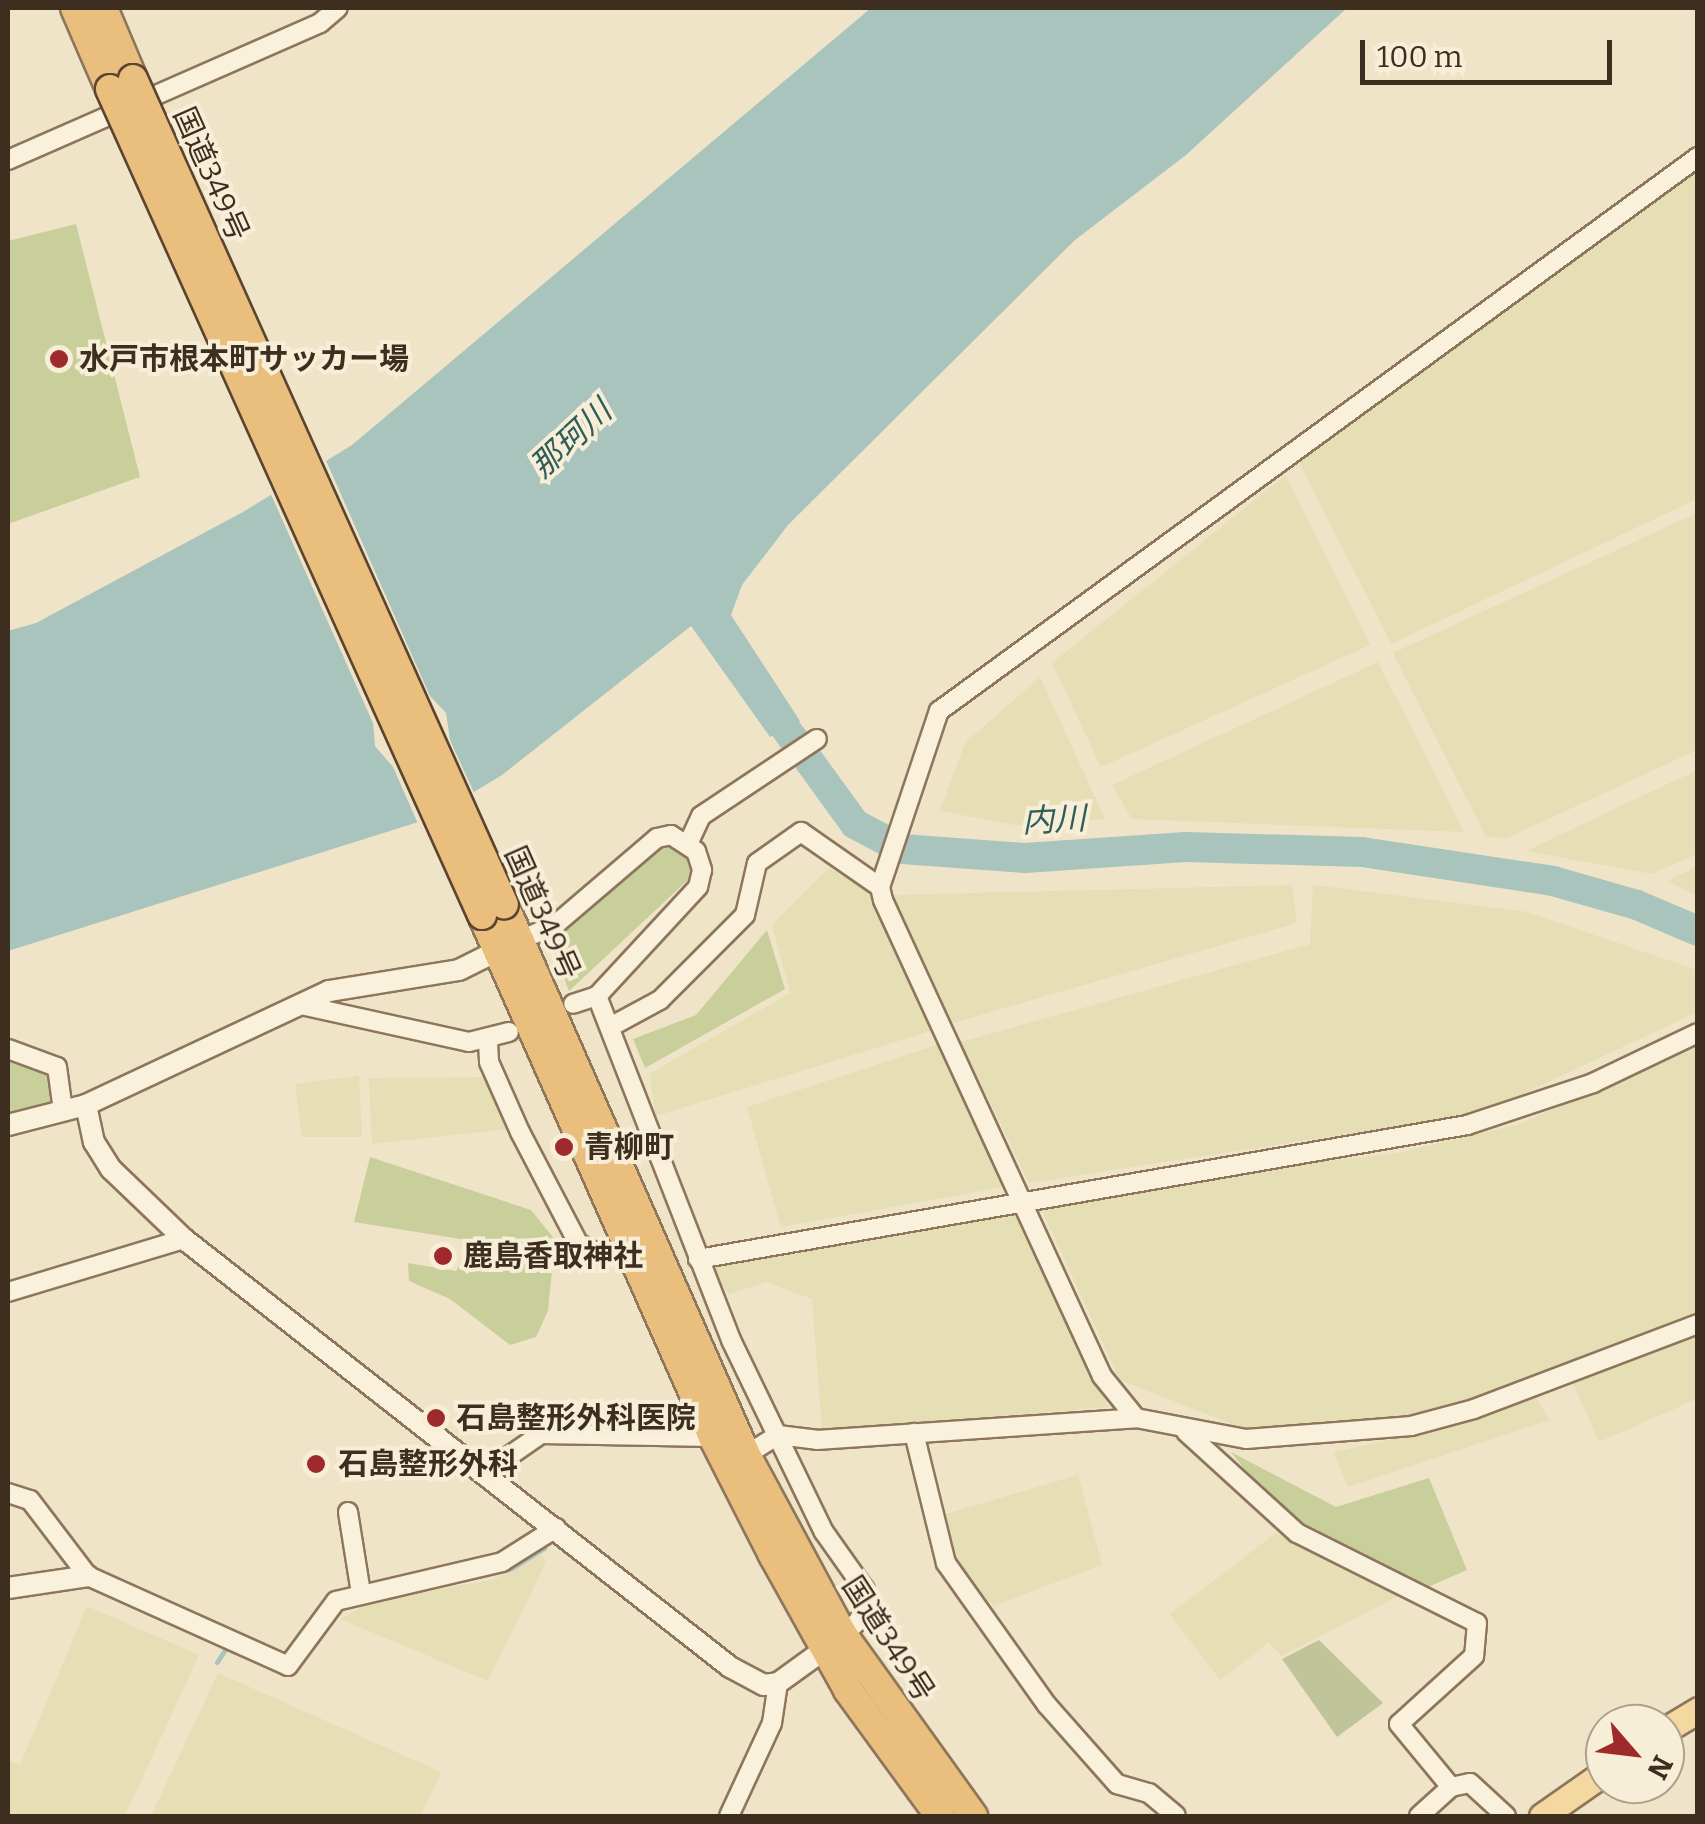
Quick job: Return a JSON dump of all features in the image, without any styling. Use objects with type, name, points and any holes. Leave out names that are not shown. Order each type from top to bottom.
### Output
[{"type":"highway","name":"国道349号","points":[[75,8],[121,84],[493,910],[713,1437],[940,1816]]},
{"type":"highway","name":"国道349号","points":[[103,8],[121,84]]},
{"type":"highway","name":"国道349号","points":[[508,946],[834,1642],[973,1816]]},
{"type":"main road","points":[[1542,1816],[1585,1786]]},
{"type":"street","points":[[8,160],[320,23],[338,8]]},
{"type":"street","points":[[880,886],[903,831],[939,711],[1698,157]]},
{"type":"street","points":[[688,844],[701,816],[817,739]]},
{"type":"street","points":[[610,1027],[660,1000],[746,915],[757,864],[801,832],[880,886],[1017,1199],[1102,1376],[1136,1418]]},
{"type":"street","points":[[8,1125],[86,1105],[301,1005],[359,984],[460,970],[555,925],[657,838],[671,835],[688,844],[701,860],[698,887],[597,996],[572,1004]]},
{"type":"street","points":[[86,1105],[100,1156],[184,1239],[730,1667],[764,1684],[778,1684],[866,1614],[865,1590],[824,1532],[698,1259],[597,996]]},
{"type":"street","points":[[301,1005],[488,1042],[510,1032]]},
{"type":"street","points":[[698,1259],[1017,1199],[1467,1125],[1593,1083],[1698,1032]]},
{"type":"street","points":[[488,1042],[489,1062],[520,1132],[578,1244],[596,1253],[614,1252]]},
{"type":"street","points":[[8,1049],[56,1067],[62,1111]]},
{"type":"street","points":[[8,1292],[184,1239]]},
{"type":"street","points":[[746,1455],[778,1434],[817,1440],[1136,1418],[1246,1439],[1410,1426],[1474,1409],[1698,1324]]},
{"type":"street","points":[[1182,1428],[1297,1533],[1477,1623],[1481,1637],[1474,1656],[1399,1724],[1452,1787]]},
{"type":"street","points":[[914,1432],[946,1563],[1047,1705],[1117,1784],[1149,1793],[1176,1816]]},
{"type":"street","points":[[486,1472],[541,1434],[713,1437]]},
{"type":"street","points":[[8,1493],[30,1500],[88,1576],[288,1666],[336,1601],[502,1562],[556,1528]]},
{"type":"street","points":[[348,1512],[361,1593]]},
{"type":"street","points":[[8,1588],[88,1576]]},
{"type":"street","points":[[729,1816],[772,1723],[778,1684]]},
{"type":"street","points":[[1419,1816],[1452,1787],[1470,1783],[1506,1816]]},
{"type":"shaded area","points":[[1697,167],[1697,499],[1391,644],[1298,459]]},
{"type":"shaded area","points":[[1286,475],[1370,645],[1101,767],[1052,663]]},
{"type":"shaded area","points":[[1697,513],[1697,750],[1507,838],[1486,837],[1393,653]]},
{"type":"shaded area","points":[[1378,662],[1464,832],[1132,819],[1112,785]]},
{"type":"shaded area","points":[[1040,677],[1105,819],[1015,825],[940,811],[965,743]]},
{"type":"shaded area","points":[[1697,770],[1697,854],[1652,874],[1526,851]]},
{"type":"shaded area","points":[[1697,866],[1697,896],[1668,881]]},
{"type":"shaded area","points":[[829,868],[871,891],[934,1030],[656,1116],[649,1074],[790,993],[772,925]]},
{"type":"shaded area","points":[[1292,885],[1297,923],[953,1023],[893,895]]},
{"type":"shaded area","points":[[1313,885],[1527,912],[1697,970],[1697,1012],[1482,1113],[1029,1183],[961,1042],[1310,944]]},
{"type":"shaded area","points":[[940,1044],[1004,1187],[781,1227],[747,1107]]},
{"type":"shaded area","points":[[1697,1047],[1697,1315],[1504,1390],[1409,1418],[1258,1434],[1120,1380],[1041,1209],[1229,1173],[1397,1153],[1516,1125]]},
{"type":"shaded area","points":[[359,1076],[362,1137],[302,1137],[295,1084]]},
{"type":"shaded area","points":[[486,1077],[509,1129],[372,1144],[369,1078]]},
{"type":"shaded area","points":[[1012,1208],[1108,1407],[822,1430],[812,1299],[766,1282],[729,1294],[710,1266]]},
{"type":"shaded area","points":[[1697,1337],[1697,1399],[1599,1442],[1572,1381]]},
{"type":"shaded area","points":[[1535,1396],[1550,1420],[1348,1487],[1333,1452],[1450,1427]]},
{"type":"shaded area","points":[[1078,1475],[1102,1565],[993,1606],[955,1562],[939,1516]]},
{"type":"shaded area","points":[[1276,1533],[1404,1593],[1282,1656],[1268,1643],[1220,1680],[1170,1614]]},
{"type":"shaded area","points":[[542,1555],[546,1562],[488,1681],[340,1619],[373,1601],[492,1580]]},
{"type":"shaded area","points":[[87,1606],[199,1655],[125,1816],[8,1816],[8,1760],[20,1765]]},
{"type":"shaded area","points":[[218,1673],[441,1772],[421,1816],[151,1816]]},
{"type":"green space","name":"水戸市根本町サッカー場","points":[[76,224],[140,477],[8,524],[8,241]]},
{"type":"green space","points":[[667,844],[693,862],[691,877],[569,991],[548,937],[649,849]]},
{"type":"green space","points":[[767,930],[785,989],[645,1068],[633,1039],[696,1015]]},
{"type":"green space","points":[[8,1057],[48,1068],[58,1106],[8,1118]]},
{"type":"green space","points":[[370,1157],[531,1210],[565,1252],[552,1270],[548,1311],[536,1337],[510,1345],[450,1299],[409,1281],[408,1263],[456,1271],[473,1241],[354,1222]]},
{"type":"green space","points":[[1231,1452],[1336,1507],[1429,1478],[1467,1570],[1428,1587],[1281,1515]]},
{"type":"green space","points":[[1319,1640],[1383,1703],[1337,1737],[1282,1659]]},
{"type":"water","name":"那珂川","points":[[871,8],[1347,8],[1186,155],[1075,240],[788,525],[742,585],[731,615],[800,721],[770,737],[691,626],[502,775],[431,818],[8,951],[8,631],[36,623],[243,512],[352,445]]},
{"type":"pier","points":[[324,456],[430,696],[446,713],[450,740],[476,797],[419,826],[393,767],[375,746],[373,723],[269,490]]},
{"type":"waterway","name":"内川","points":[[762,696],[855,824],[902,849],[1025,858],[1186,847],[1362,852],[1553,881],[1637,905],[1698,931]]},
{"type":"waterway","points":[[465,1579],[512,1568],[544,1548]]},
{"type":"waterway","points":[[217,1662],[226,1648],[235,1652]]},
{"type":"place","name":"水戸市根本町サッカー場","points":[[59,359]]},
{"type":"place","name":"青柳町","points":[[564,1147]]},
{"type":"place","name":"鹿島香取神社","points":[[443,1256]]},
{"type":"place","name":"石島整形外科医院","points":[[436,1418]]},
{"type":"place","name":"石島整形外科","points":[[316,1464]]}]
